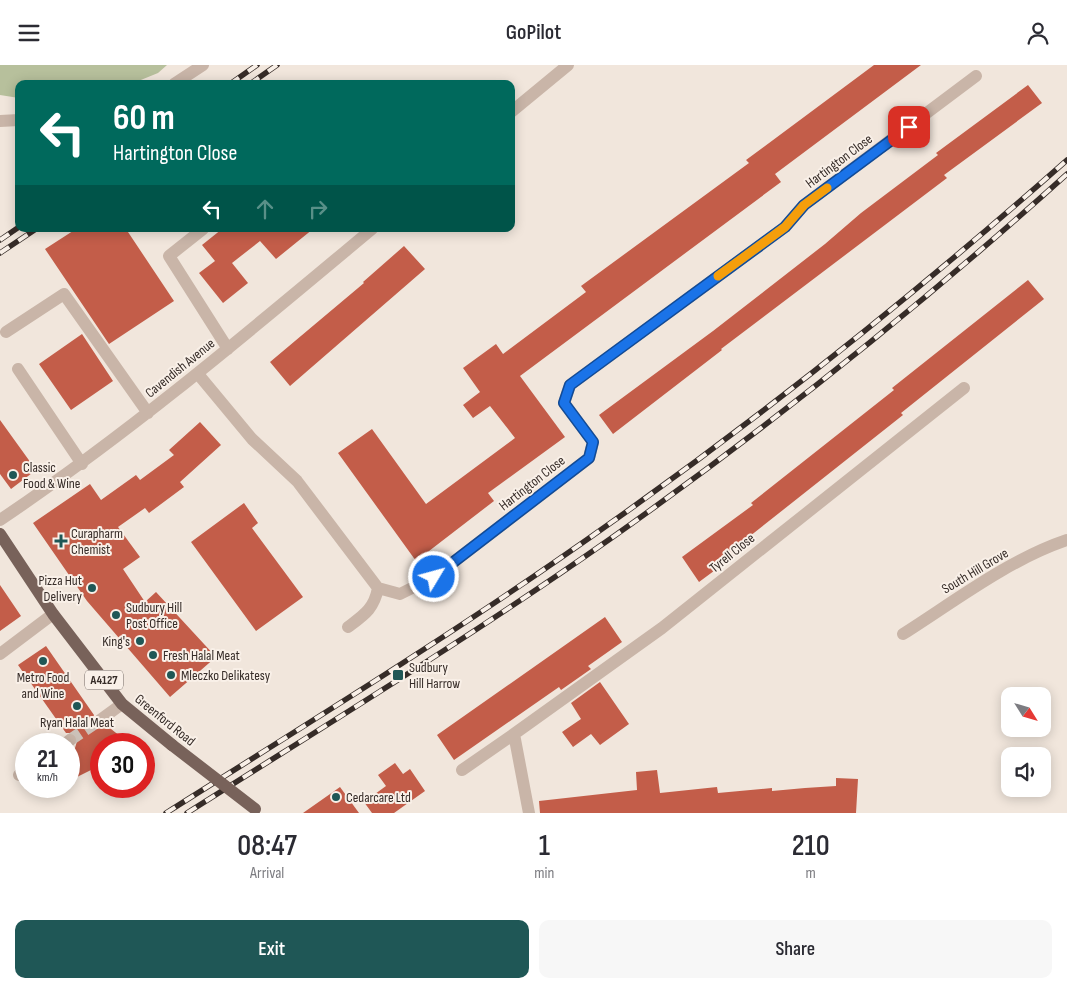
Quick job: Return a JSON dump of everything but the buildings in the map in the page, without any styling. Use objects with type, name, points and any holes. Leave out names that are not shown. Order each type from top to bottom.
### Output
[{"type":"main road","name":"Greenford Road","points":[[0,533],[54,614],[122,704],[257,811]]},
{"type":"street","points":[[180,80],[203,65]]},
{"type":"street","points":[[515,109],[568,65]]},
{"type":"street","name":"Hartington Close","points":[[378,588],[400,594],[434,577],[589,458],[593,442],[564,403],[570,385],[785,227],[804,205],[976,77]]},
{"type":"street","points":[[0,121],[15,121]]},
{"type":"street","points":[[199,232],[169,256],[228,349]]},
{"type":"street","name":"Cavendish Avenue","points":[[0,520],[82,464],[198,375],[368,232]]},
{"type":"street","points":[[6,332],[64,294],[148,413]]},
{"type":"street","points":[[18,369],[82,464]]},
{"type":"street","points":[[198,375],[252,439],[297,481],[378,588],[376,602],[369,613],[348,627]]},
{"type":"street","name":"Tyrell Close","points":[[462,770],[662,629],[964,388]]},
{"type":"street","name":"South Hill Grove","points":[[902,634],[1008,567],[1048,547],[1067,540]]},
{"type":"street","points":[[0,654],[54,614]]},
{"type":"street","points":[[100,720],[122,704]]},
{"type":"street","points":[[514,734],[530,813]]},
{"type":"green space","points":[[0,65],[167,65],[158,73],[141,80],[15,80],[15,97],[0,95]]},
{"type":"tunnel","points":[[80,733],[100,720]]},
{"type":"railway","points":[[236,80],[257,65]]},
{"type":"railway","points":[[256,80],[277,65]]},
{"type":"railway","points":[[166,813],[441,638],[549,566],[662,486],[840,351],[955,257],[1067,160]]},
{"type":"railway","points":[[187,813],[506,610],[669,497],[786,409],[901,317],[1067,174]]},
{"type":"railway","points":[[0,240],[15,230]]},
{"type":"railway","points":[[0,253],[32,232]]},
{"type":"slow traffic","points":[[718,276],[785,227],[804,205],[827,188]]},
{"type":"place","name":"Classic Food & Wine","points":[[13,475]]},
{"type":"place","name":"Curapharm Chemist","points":[[61,541]]},
{"type":"place","name":"Pizza Hut Delivery","points":[[92,588]]},
{"type":"place","name":"Sudbury Hill Post Office","points":[[116,615]]},
{"type":"place","name":"King's","points":[[140,641]]},
{"type":"place","name":"Fresh Halal Meat","points":[[153,655]]},
{"type":"place","name":"Metro Food and Wine","points":[[43,661]]},
{"type":"place","name":"Mleczko Delikatesy","points":[[171,675]]},
{"type":"place","name":"Sudbury Hill Harrow","points":[[398,675]]},
{"type":"place","name":"Ryan Halal Meat","points":[[77,706]]},
{"type":"place","name":"Cedarcare Ltd","points":[[336,797]]},
{"type":"route","points":[[434,577],[589,458],[593,442],[564,403],[570,385],[785,227],[804,205],[909,127]]}]
